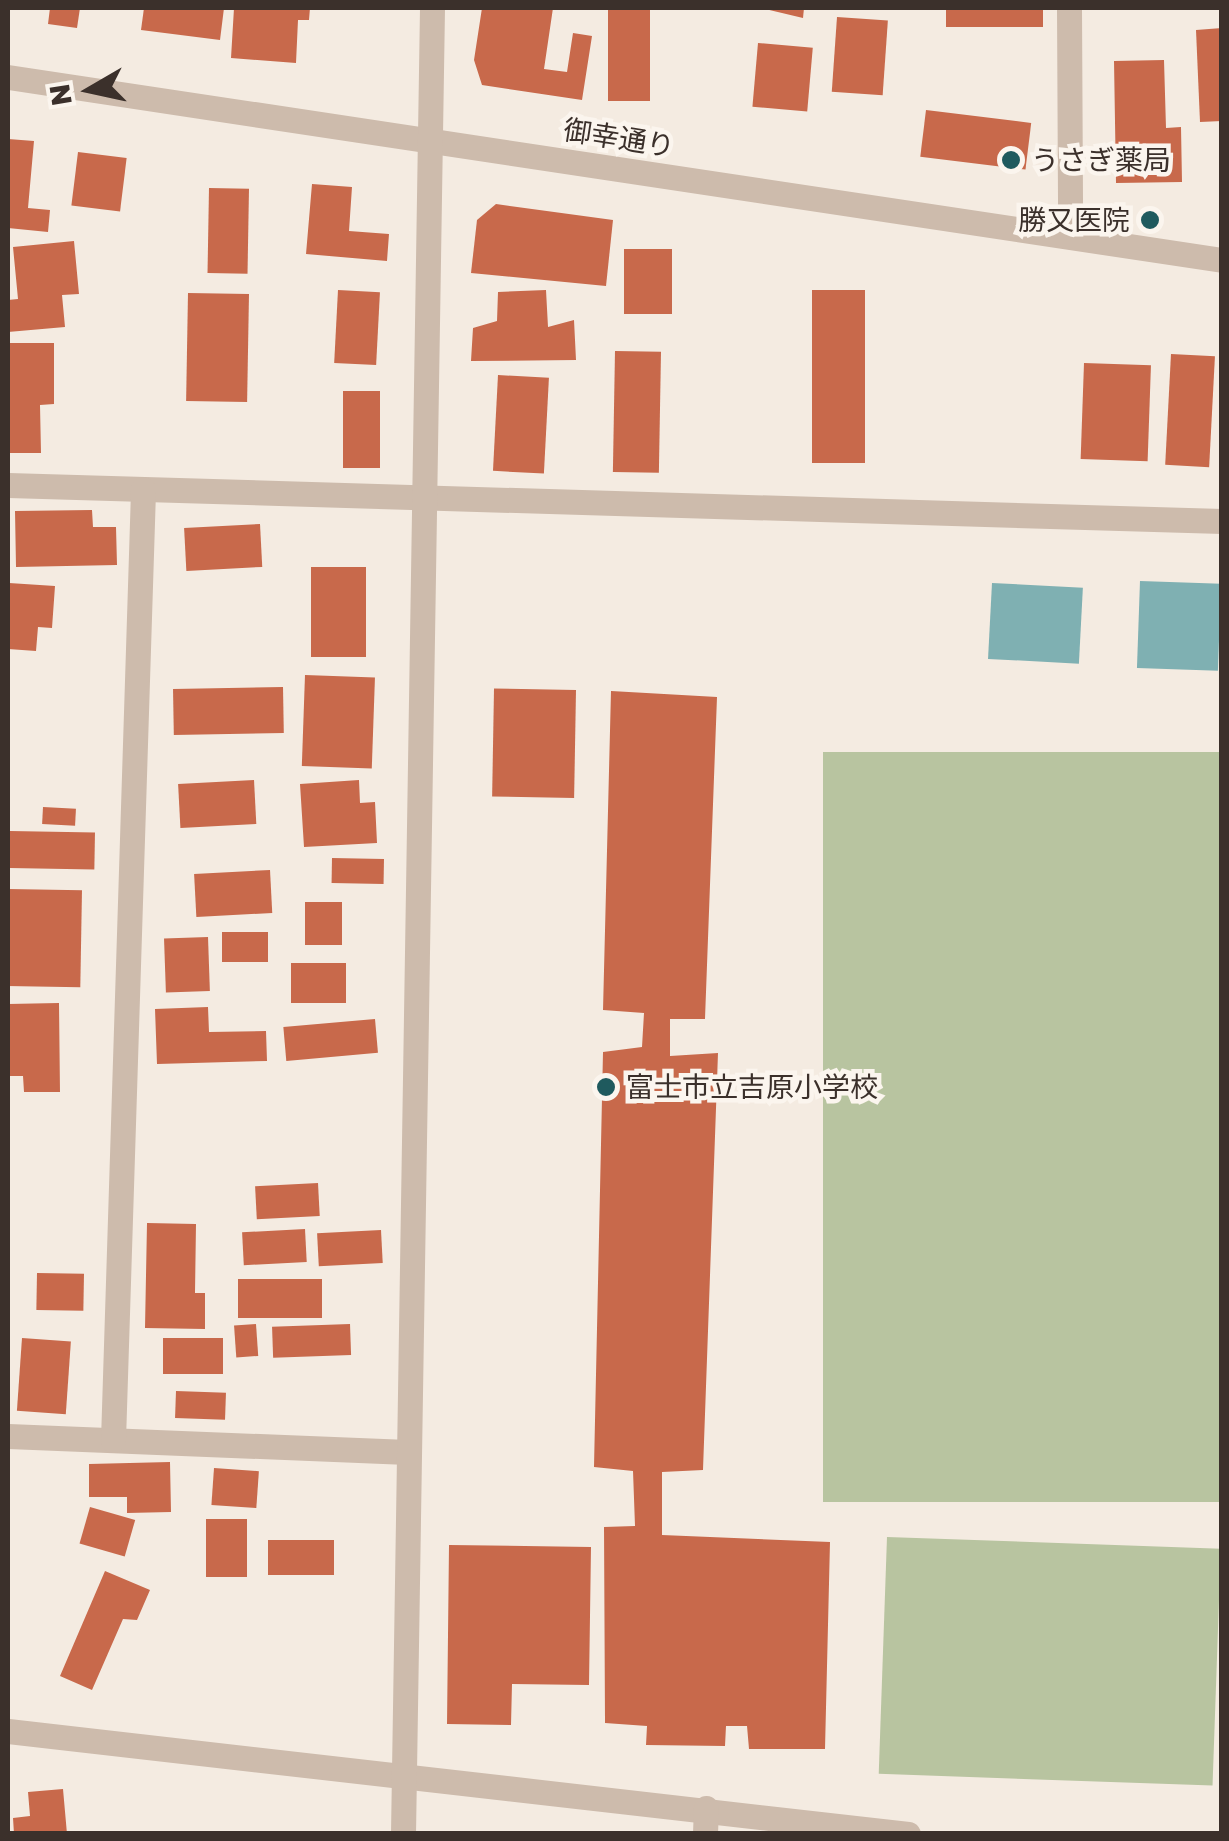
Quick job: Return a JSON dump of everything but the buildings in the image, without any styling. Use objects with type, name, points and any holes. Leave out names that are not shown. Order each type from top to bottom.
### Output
[{"type":"street","points":[[403,1834],[429,497],[432,8]]},
{"type":"street","points":[[1070,8],[1070,236]]},
{"type":"street","name":"御幸通り","points":[[8,77],[1222,260]]},
{"type":"street","points":[[8,484],[1222,521]]},
{"type":"street","points":[[114,1440],[143,489]]},
{"type":"street","points":[[8,1436],[408,1452]]},
{"type":"street","points":[[8,1731],[404,1776],[706,1820],[908,1834]]},
{"type":"green space","points":[[823,752],[1221,752],[1221,1502],[823,1502]]},
{"type":"green space","points":[[887,1537],[1221,1549],[1213,1786],[879,1774]]},
{"type":"water","points":[[1140,581],[1221,584],[1218,671],[1137,668]]},
{"type":"water","points":[[992,583],[1083,588],[1079,664],[988,659]]},
{"type":"place","name":"うさぎ薬局","points":[[1011,160]]},
{"type":"place","name":"勝又医院","points":[[1150,220]]},
{"type":"place","name":"富士市立吉原小学校","points":[[606,1087]]}]
